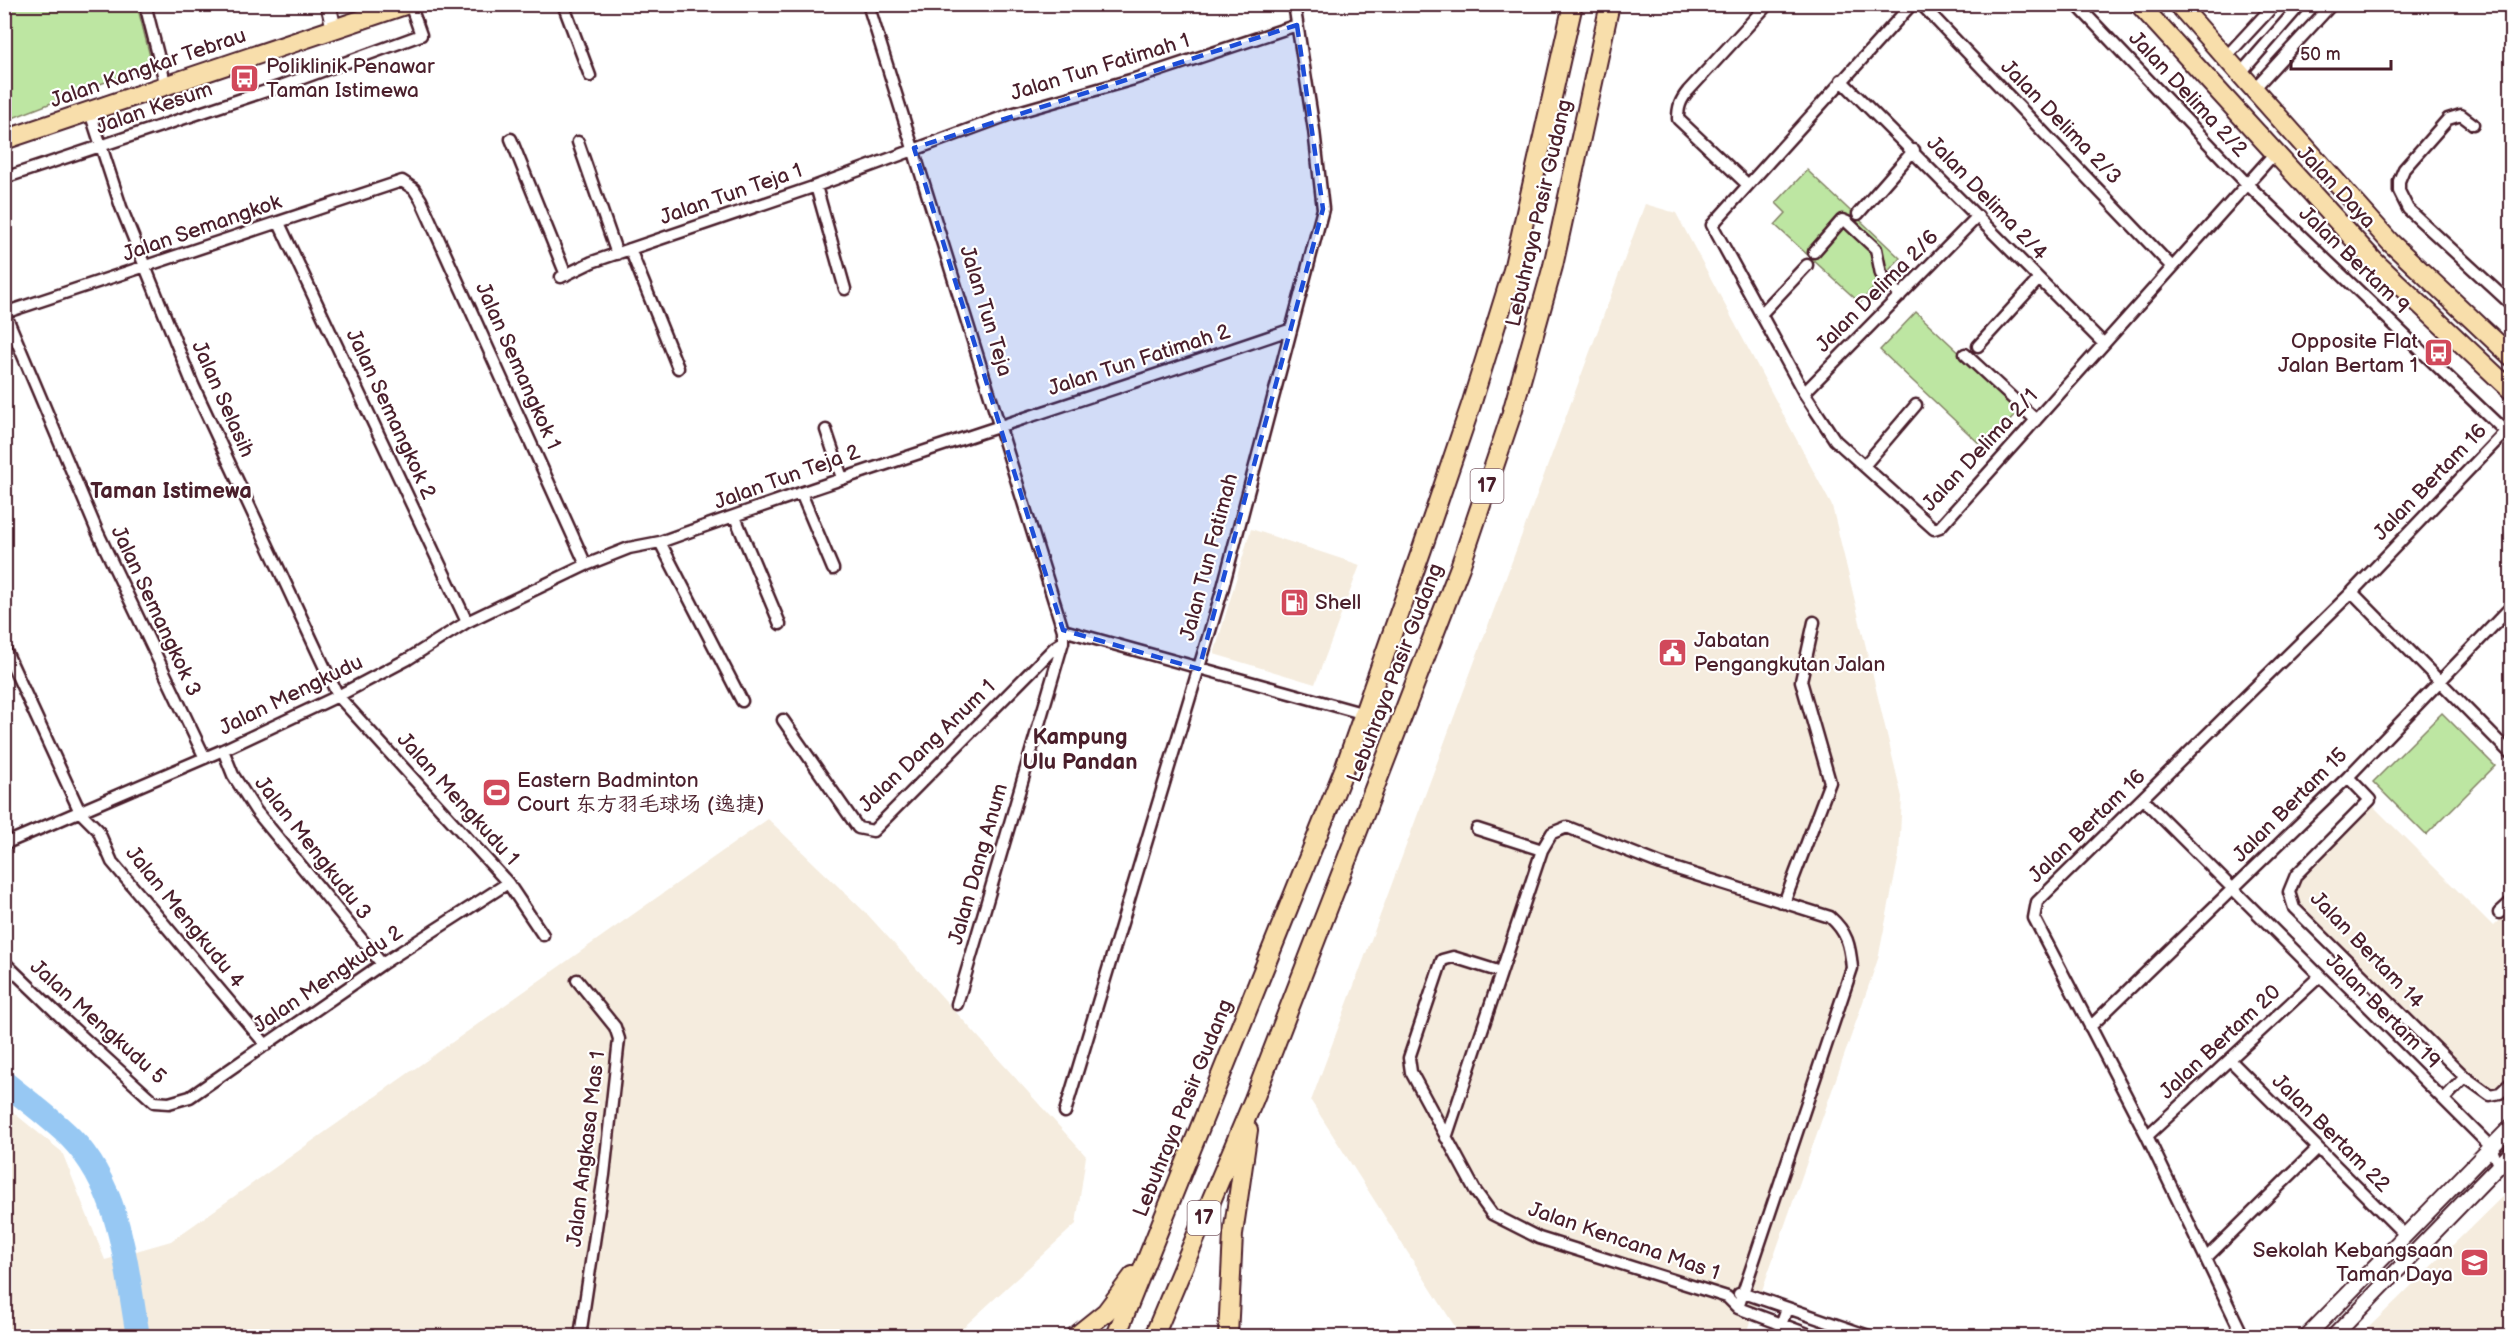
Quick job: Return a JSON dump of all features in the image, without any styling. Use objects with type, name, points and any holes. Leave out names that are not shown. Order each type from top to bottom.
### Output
[{"type":"main road","name":"Jalan Kangkar Tebrau","points":[[4,140],[409,4]]},
{"type":"main road","name":"Lebuhraya Pasir Gudang","points":[[1116,1336],[1365,714],[1471,405],[1513,270],[1573,4]]},
{"type":"main road","name":"Lebuhraya Pasir Gudang","points":[[1154,1336],[1254,1099],[1460,567],[1511,416],[1553,266],[1610,4]]},
{"type":"main road","name":"Jalan Daya","points":[[2139,4],[2374,261],[2511,391]]},
{"type":"main road","name":"Jalan Daya","points":[[2178,4],[2252,91],[2390,242],[2511,357]]},
{"type":"main road","points":[[1228,1336],[1233,1234],[1254,1099]]},
{"type":"main road","points":[[1076,1336],[1106,1312],[1148,1255]]},
{"type":"street","points":[[145,4],[166,86]]},
{"type":"street","points":[[328,4],[334,29]]},
{"type":"street","name":"Jalan Kesum","points":[[4,178],[101,147],[421,35],[409,4]]},
{"type":"street","points":[[563,4],[590,76]]},
{"type":"street","name":"Jalan Tun Teja","points":[[868,4],[1063,630]]},
{"type":"street","name":"Jalan Tun Fatimah","points":[[1065,1112],[1222,591],[1289,330],[1323,209],[1314,130],[1294,4]]},
{"type":"street","points":[[1768,4],[1688,91],[1680,102],[1678,111],[1678,119],[1747,184],[1911,4]]},
{"type":"street","name":"Jalan Delima 2/3","points":[[1921,4],[2172,267]]},
{"type":"street","name":"Jalan Delima 2/2","points":[[2076,4],[2247,184]]},
{"type":"street","points":[[2224,59],[2275,4]]},
{"type":"street","points":[[2239,75],[2301,4]]},
{"type":"street","points":[[2252,91],[2332,4]]},
{"type":"street","name":"Jalan Tun Fatimah 1","points":[[914,148],[1011,114],[1134,79],[1297,25]]},
{"type":"street","name":"Jalan Delima 2/4","points":[[1841,80],[1914,150],[2104,345]]},
{"type":"street","name":"Jalan Selasih","points":[[90,112],[146,268],[193,385],[338,696]]},
{"type":"street","points":[[2473,124],[2461,115],[2448,119],[2403,169],[2398,187],[2402,202],[2511,305]]},
{"type":"street","name":"Jalan Tun Teja 1","points":[[511,139],[564,276],[630,249],[816,186],[914,148]]},
{"type":"street","points":[[578,142],[617,254]]},
{"type":"street","points":[[1858,214],[1914,150]]},
{"type":"street","name":"Jalan Delima 2/1","points":[[1747,184],[1712,225],[1804,393],[1835,440],[1934,529],[1940,527],[2274,154]]},
{"type":"street","name":"Jalan Semangkok","points":[[5,313],[146,268],[398,181],[410,186]]},
{"type":"street","name":"Jalan Bertam 9","points":[[2247,184],[2508,435]]},
{"type":"street","name":"Jalan Semangkok 1","points":[[410,186],[421,200],[586,565]]},
{"type":"street","points":[[816,186],[845,289]]},
{"type":"street","name":"Jalan Delima 2/6","points":[[1804,393],[1978,216]]},
{"type":"street","points":[[1814,252],[1837,224],[1842,220],[1847,222],[1876,249],[1881,274],[1900,296]]},
{"type":"street","name":"Jalan Semangkok 2","points":[[279,223],[467,622]]},
{"type":"street","points":[[630,249],[678,368]]},
{"type":"street","points":[[1762,313],[1807,265]]},
{"type":"street","points":[[1978,346],[2039,279]]},
{"type":"street","name":"Jalan Semangkok 3","points":[[5,313],[97,531],[205,758]]},
{"type":"street","name":"Jalan Tun Fatimah 2","points":[[1001,426],[1289,330]]},
{"type":"street","points":[[1965,354],[2036,420]]},
{"type":"street","points":[[1864,466],[1916,405]]},
{"type":"street","name":"Jalan Tun Teja 2","points":[[586,565],[629,548],[660,542],[842,478],[1001,426]]},
{"type":"street","points":[[825,430],[842,478]]},
{"type":"street","name":"Jalan Bertam 16","points":[[2243,1336],[2147,1136],[2034,918],[2034,910],[2037,902],[2508,435]]},
{"type":"street","points":[[801,493],[833,569]]},
{"type":"street","points":[[735,517],[780,624]]},
{"type":"street","points":[[660,542],[742,701]]},
{"type":"street","name":"Jalan Mengkudu","points":[[4,844],[205,758],[338,696],[408,659],[467,622],[586,565]]},
{"type":"street","points":[[2352,592],[2511,755]]},
{"type":"street","name":"Jalan Bertam 15","points":[[2091,1027],[2348,777],[2511,606]]},
{"type":"street","points":[[1784,903],[1830,782],[1801,681],[1814,622]]},
{"type":"street","points":[[1063,630],[1365,714]]},
{"type":"street","name":"Jalan Dang Anum","points":[[957,1004],[1063,642],[1063,630]]},
{"type":"street","name":"Jalan Dang Anum 1","points":[[783,720],[858,828],[873,831],[1055,647],[1063,642]]},
{"type":"street","name":"Jalan Mengkudu 4","points":[[4,647],[80,812],[98,830],[112,862],[266,1045]]},
{"type":"street","name":"Jalan Mengkudu 1","points":[[338,696],[508,883],[543,935]]},
{"type":"street","name":"Jalan Mengkudu 3","points":[[223,750],[233,775],[256,812],[382,964]]},
{"type":"street","name":"Jalan Bertam 14","points":[[2348,777],[2370,800],[2296,875],[2289,892],[2294,908],[2465,1077],[2490,1095],[2500,1094],[2511,1082]]},
{"type":"street","name":"Jalan Bertam 19","points":[[2143,799],[2491,1147],[2498,1166]]},
{"type":"street","points":[[1446,1138],[1542,850],[1552,833],[1568,827],[1661,864],[1830,916],[1843,928],[1850,945],[1852,968],[1738,1308]]},
{"type":"street","points":[[1477,829],[1542,850]]},
{"type":"street","name":"Jalan Mengkudu 2","points":[[169,1103],[190,1097],[382,964],[508,883]]},
{"type":"street","points":[[2499,913],[2511,901]]},
{"type":"street","name":"Jalan Kencana Mas 1","points":[[1501,972],[1449,956],[1442,960],[1409,1058],[1411,1072],[1446,1138],[1476,1192],[1492,1214],[1539,1238],[1727,1296],[1744,1293],[1869,1336]]},
{"type":"street","name":"Jalan Mengkudu 5","points":[[4,962],[63,1020],[154,1102],[169,1103]]},
{"type":"street","name":"Jalan Bertam 20","points":[[2147,1136],[2320,976]]},
{"type":"street","name":"Jalan Angkasa Mas 1","points":[[577,980],[615,1027],[620,1039],[604,1175],[580,1336]]},
{"type":"street","name":"Jalan Bertam 22","points":[[2230,1060],[2405,1235]]},
{"type":"street","points":[[2444,1099],[2465,1077]]},
{"type":"street","points":[[2307,1336],[2511,1126]]},
{"type":"street","points":[[2206,1258],[2318,1148]]},
{"type":"street","points":[[2334,1336],[2511,1152]]},
{"type":"street","name":"Jalan Kencana Mas 1","points":[[1727,1296],[1738,1308],[1812,1336]]},
{"type":"street","points":[[1777,1336],[1787,1308]]},
{"type":"highlighted area","points":[[1297,25],[1323,209],[1199,669],[1063,630],[914,148]]},
{"type":"shaded area","name":"Jabatan Pengangkutan Jalan","points":[[1645,204],[1676,213],[1832,506],[1902,797],[1899,855],[1878,959],[1746,1336],[1461,1336],[1311,1101]]},
{"type":"shaded area","points":[[1251,529],[1360,565],[1315,684],[1214,654]]},
{"type":"shaded area","points":[[2372,805],[2493,926],[2511,909],[2511,1075],[2497,1089],[2490,1089],[2465,1069],[2300,906],[2294,893],[2300,877]]},
{"type":"shaded area","points":[[768,819],[868,915],[1086,1156],[1076,1224],[954,1336],[5,1336],[4,1105],[62,1152],[105,1260],[171,1241]]},
{"type":"shaded area","name":"Sekolah Kebangsaan Taman Daya","points":[[2511,1188],[2511,1336],[2360,1336]]},
{"type":"green space","points":[[5,4],[137,5],[152,64],[5,121]]},
{"type":"green space","points":[[1807,170],[1900,258],[1860,303],[1775,225],[1786,213],[1776,203]]},
{"type":"green space","points":[[1916,312],[2020,410],[1984,448],[1880,350]]},
{"type":"green space","points":[[2442,713],[2495,766],[2426,835],[2373,782]]},
{"type":"waterway","points":[[4,1082],[71,1138],[88,1159],[101,1181],[119,1231],[138,1336]]},
{"type":"place","name":"Poliklinik Penawar Taman Istimewa","points":[[245,78]]},
{"type":"place","name":"Opposite Flat Jalan Bertam 1","points":[[2439,353]]},
{"type":"place","name":"Shell","points":[[1294,602]]},
{"type":"place","name":"Jabatan Pengangkutan Jalan","points":[[1673,652]]},
{"type":"place","name":"Eastern Badminton Court 东方羽毛球场 (逸捷)","points":[[496,792]]},
{"type":"place","name":"Sekolah Kebangsaan Taman Daya","points":[[2474,1262]]},
{"type":"district","name":"Taman Istimewa","points":[[171,491]]},
{"type":"district","name":"Kampung Ulu Pandan","points":[[1080,750]]}]
